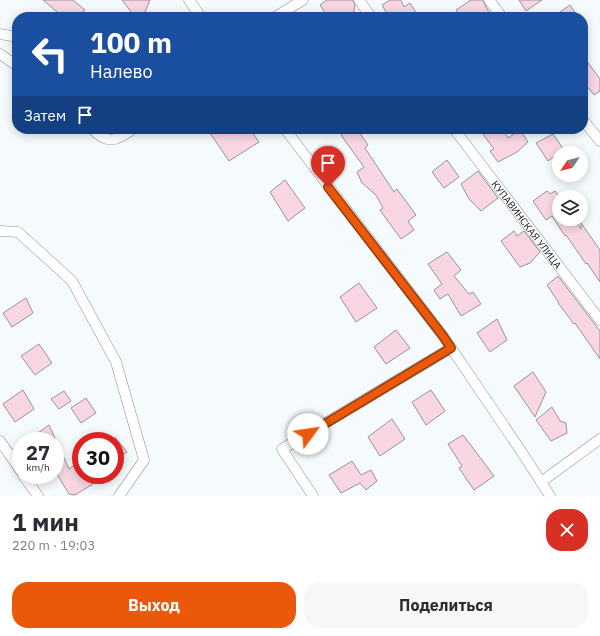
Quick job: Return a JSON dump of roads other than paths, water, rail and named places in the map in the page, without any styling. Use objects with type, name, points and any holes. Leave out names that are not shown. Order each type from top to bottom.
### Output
[{"type":"street","points":[[189,0],[197,12]]},
{"type":"street","points":[[283,12],[303,0]]},
{"type":"street","points":[[359,0],[367,12]]},
{"type":"street","points":[[489,0],[498,12]]},
{"type":"street","points":[[0,34],[12,36]]},
{"type":"street","points":[[0,54],[12,62]]},
{"type":"street","points":[[588,126],[600,140]]},
{"type":"street","points":[[98,134],[107,140],[118,139],[126,134]]},
{"type":"street","points":[[289,134],[443,336],[550,496]]},
{"type":"street","name":"КУПАВИНСКАЯ УЛИЦА","points":[[458,134],[600,320]]},
{"type":"street","points":[[0,231],[18,232],[72,281],[116,362],[144,460],[118,496]]},
{"type":"street","points":[[313,496],[282,449],[451,348]]},
{"type":"street","points":[[541,482],[600,439]]},
{"type":"street","points":[[0,441],[12,458]]},
{"type":"street","points":[[30,484],[38,496]]}]
